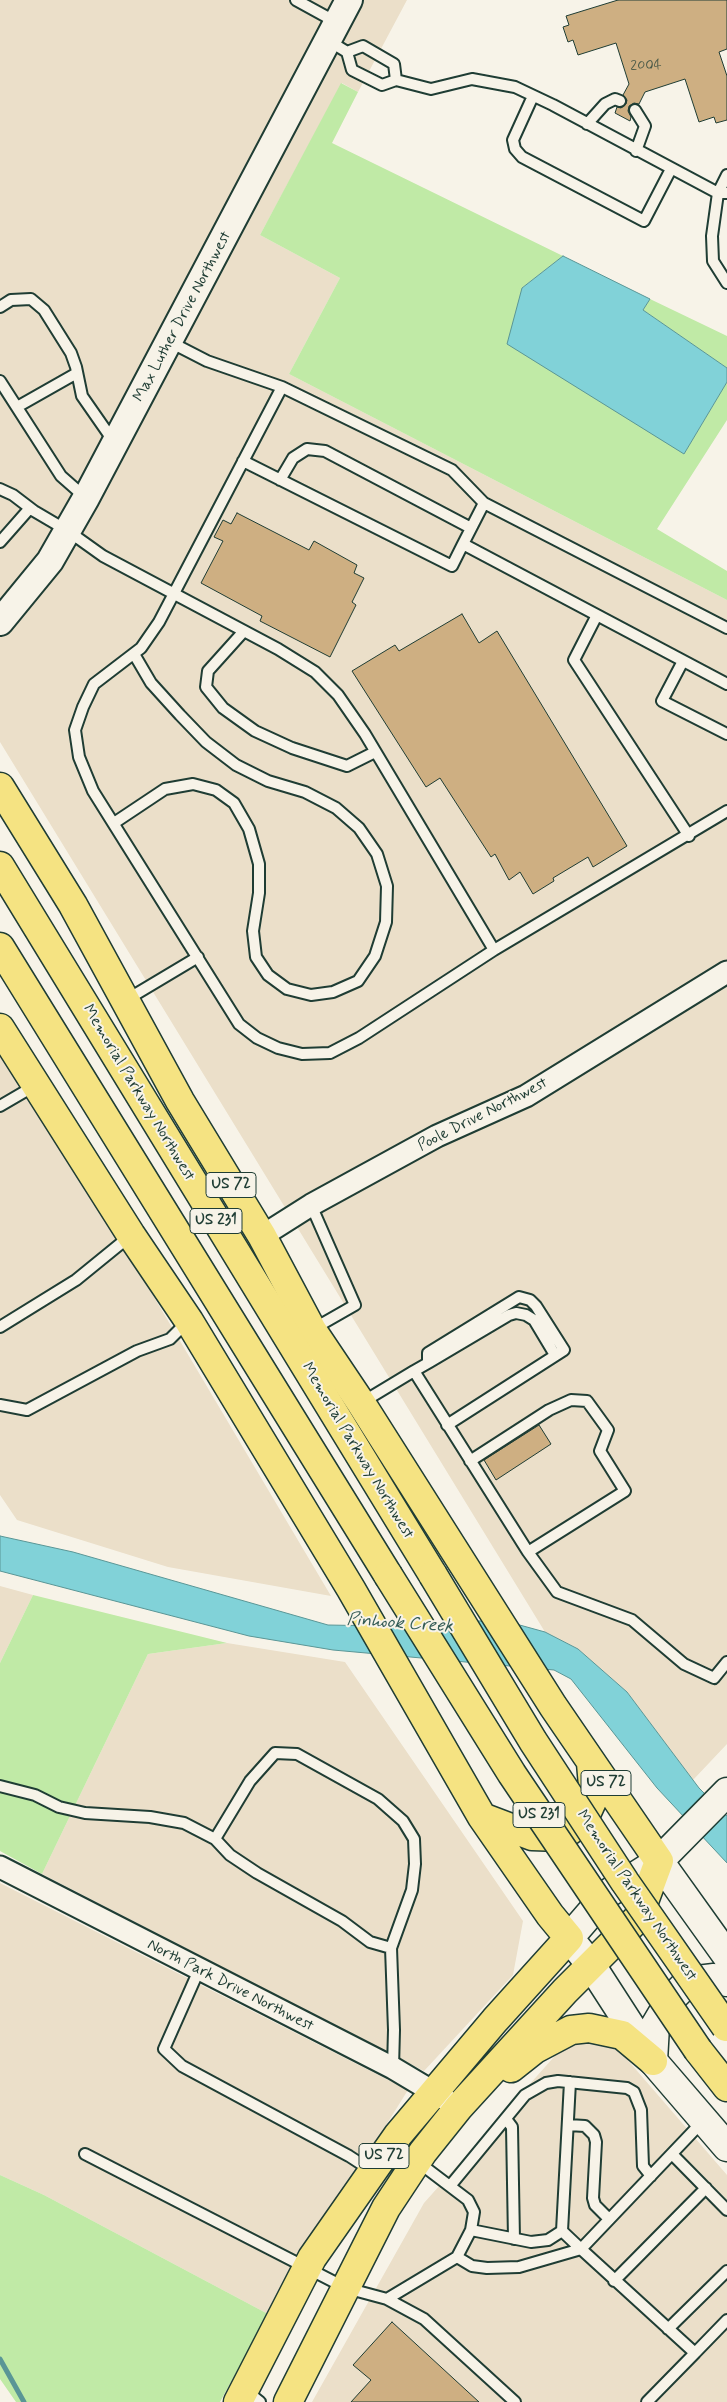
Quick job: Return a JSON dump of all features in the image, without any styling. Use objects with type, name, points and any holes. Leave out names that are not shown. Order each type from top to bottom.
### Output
[{"type":"highway","name":"US 72","points":[[1,790],[74,905],[180,1101],[262,1236],[312,1330],[361,1402],[553,1706],[659,1861],[638,1918],[565,1990],[459,2107],[418,2161],[386,2208],[288,2402]]},
{"type":"highway","name":"Memorial Parkway Northwest","points":[[0,866],[533,1742],[625,1882],[726,2027]]},
{"type":"highway","name":"US 231","points":[[0,947],[512,1774],[698,2050],[727,2087]]},
{"type":"highway","points":[[0,1028],[131,1235],[189,1321],[351,1589],[482,1817],[550,1915],[570,1938]]},
{"type":"highway","points":[[482,1817],[532,1836],[561,1837],[582,1821],[594,1797],[590,1760]]},
{"type":"highway","name":"US 72","points":[[247,2398],[308,2268],[398,2135],[432,2092],[570,1938]]},
{"type":"highway","points":[[479,2085],[515,2065],[534,2049],[571,2030],[589,2028],[622,2035],[653,2061]]},
{"type":"main road","points":[[727,1792],[659,1861],[608,1894],[570,1938],[591,1965],[653,2061],[727,2148]]},
{"type":"main road","points":[[659,1861],[727,1956]]},
{"type":"main road","points":[[653,2061],[655,2026],[671,1999],[688,1981],[714,1978],[727,1982]]},
{"type":"street","name":"Max Luther Drive Northwest","points":[[0,622],[35,581],[68,531],[337,38],[349,0]]},
{"type":"street","name":"Poole Drive Northwest","points":[[262,1236],[311,1205],[437,1136],[526,1096],[727,972]]},
{"type":"street","name":"North Park Drive Northwest","points":[[0,1867],[393,2068],[459,2107]]},
{"type":"lane","points":[[296,0],[337,38],[352,70],[382,85],[396,80],[431,89],[472,79],[515,88],[588,124],[671,169],[722,193]]},
{"type":"lane","points":[[337,38],[364,46],[394,64],[396,80]]},
{"type":"lane","points":[[533,96],[513,140],[514,149],[522,157],[644,221],[671,169]]},
{"type":"lane","points":[[588,124],[605,104],[615,100],[620,102]]},
{"type":"lane","points":[[636,110],[645,126],[636,150]]},
{"type":"lane","points":[[727,175],[712,236],[713,261],[727,283]]},
{"type":"lane","points":[[0,307],[11,300],[31,300],[44,310],[71,352],[78,373],[82,396],[115,444]]},
{"type":"lane","points":[[170,342],[207,361],[282,387],[452,470],[484,503],[727,628]]},
{"type":"lane","points":[[17,407],[78,373]]},
{"type":"lane","points":[[0,381],[61,476],[86,498]]},
{"type":"lane","points":[[282,387],[159,622],[141,648],[94,684],[75,730],[79,757],[94,791],[239,1024],[257,1038],[278,1048],[302,1054],[330,1052],[359,1038],[494,950],[727,811]]},
{"type":"lane","points":[[280,480],[293,458],[307,449],[325,451],[471,528]]},
{"type":"lane","points":[[243,461],[452,566],[484,503]]},
{"type":"lane","points":[[0,489],[13,495],[103,556],[244,631],[315,672],[338,695],[375,752],[494,950]]},
{"type":"lane","points":[[0,542],[30,508]]},
{"type":"lane","points":[[463,544],[727,684]]},
{"type":"lane","points":[[596,615],[574,660],[688,836]]},
{"type":"lane","points":[[244,631],[208,671],[206,687],[223,708],[255,731],[292,748],[347,766],[375,752]]},
{"type":"lane","points":[[114,823],[165,790],[193,784],[216,790],[234,803],[249,829],[259,864],[258,893],[253,931],[256,957],[268,975],[286,989],[311,995],[334,992],[358,981],[375,956],[386,922],[387,886],[376,854],[360,828],[336,808],[305,792],[268,781],[236,765],[206,742],[151,683],[134,654]]},
{"type":"lane","points":[[683,661],[662,700],[727,734]]},
{"type":"lane","points":[[126,1000],[198,957]]},
{"type":"lane","points":[[2,1103],[37,1085]]},
{"type":"lane","points":[[311,1205],[355,1305],[312,1330]]},
{"type":"lane","points":[[0,1327],[76,1280],[131,1235]]},
{"type":"lane","points":[[428,1363],[428,1354],[519,1297],[530,1300],[536,1306],[560,1352]]},
{"type":"lane","points":[[361,1402],[509,1315],[516,1313],[526,1314],[534,1320],[560,1352]]},
{"type":"lane","points":[[0,1405],[27,1410],[137,1351],[170,1339],[189,1321]]},
{"type":"lane","points":[[447,1425],[560,1352]]},
{"type":"lane","points":[[414,1372],[528,1552],[557,1592],[632,1620],[684,1664],[714,1678],[727,1662]]},
{"type":"lane","points":[[470,1461],[549,1410],[571,1400],[588,1401],[608,1430],[600,1451],[625,1491],[528,1552]]},
{"type":"lane","points":[[215,1839],[250,1781],[275,1753],[297,1754],[378,1799],[403,1821],[414,1839],[415,1864],[412,1890],[391,1948],[394,2030],[393,2068]]},
{"type":"lane","points":[[0,1786],[35,1795],[59,1806],[85,1813],[150,1817],[184,1823],[215,1839],[230,1855],[257,1873],[342,1921],[370,1942],[391,1948]]},
{"type":"lane","points":[[200,1970],[164,2049],[182,2066],[348,2156],[373,2172]]},
{"type":"lane","points":[[570,2082],[562,2231],[614,2281],[695,2353]]},
{"type":"lane","points":[[450,2186],[526,2095],[546,2083],[570,2082],[627,2088],[634,2092],[639,2100],[641,2110],[643,2166],[651,2176]]},
{"type":"lane","points":[[506,2119],[512,2127],[514,2240]]},
{"type":"lane","points":[[457,2257],[472,2266],[487,2268],[519,2267],[580,2249],[703,2120]]},
{"type":"lane","points":[[568,2125],[585,2126],[594,2135],[596,2142],[593,2198],[595,2205],[609,2219]]},
{"type":"lane","points":[[85,2154],[346,2288],[387,2298],[424,2319],[515,2402]]},
{"type":"lane","points":[[672,2154],[727,2210]]},
{"type":"lane","points":[[387,2298],[457,2257],[471,2230],[474,2212],[468,2200],[418,2161]]},
{"type":"lane","points":[[614,2281],[706,2188]]},
{"type":"lane","points":[[471,2230],[531,2242],[548,2240],[562,2231]]},
{"type":"lane","points":[[668,2329],[727,2271]]},
{"type":"lane","points":[[648,2402],[727,2320]]},
{"type":"shaded area","points":[[0,0],[407,0],[358,92],[342,83],[260,235],[340,278],[289,374],[727,600],[727,1744],[693,1780],[627,1692],[578,1649],[545,1632],[0,742]]},
{"type":"shaded area","points":[[0,1049],[151,1292],[331,1596],[168,1567],[17,1520],[0,1495]]},
{"type":"shaded area","points":[[0,1586],[33,1595],[0,1663]]},
{"type":"shaded area","points":[[227,1643],[345,1662],[523,1921],[513,1975],[424,2071],[42,1874],[148,1654]]},
{"type":"shaded area","points":[[0,1883],[408,2090],[268,2314],[44,2195],[0,2175]]},
{"type":"shaded area","points":[[569,2040],[619,2050],[727,2175],[727,2402],[312,2402],[424,2203]]},
{"type":"green space","points":[[341,83],[358,92],[332,143],[563,256],[522,288],[684,454],[727,382],[727,420],[657,529],[727,571],[727,600],[289,374],[340,278],[260,235]]},
{"type":"green space","points":[[650,299],[727,336],[727,368],[643,310]]},
{"type":"green space","points":[[33,1595],[227,1643],[148,1654],[42,1874],[0,1851],[0,1663]]},
{"type":"green space","points":[[0,2175],[44,2195],[268,2314],[220,2402],[16,2402],[0,2379]]},
{"type":"water","points":[[563,256],[650,299],[643,310],[727,368],[727,382],[684,454],[507,344],[522,288]]},
{"type":"water","points":[[0,1536],[73,1552],[328,1625],[385,1626],[480,1621],[516,1624],[545,1632],[578,1649],[627,1692],[699,1788],[727,1816],[727,1863],[657,1788],[571,1679],[554,1670],[333,1650],[249,1636],[0,1571]]},
{"type":"building","points":[[618,0],[727,0],[727,49],[719,52],[727,76],[727,120],[716,123],[714,117],[699,122],[685,79],[645,92],[639,104],[634,103],[629,106],[630,121],[615,113],[617,107],[621,108],[626,104],[627,100],[623,95],[629,84],[616,43],[578,55],[573,40],[568,42],[563,27],[569,25],[566,16]]},
{"type":"building","points":[[237,513],[309,550],[314,541],[357,565],[354,573],[364,578],[352,602],[356,605],[330,657],[260,621],[262,616],[201,583],[223,541],[214,537],[223,520],[231,524]]},
{"type":"building","points":[[462,614],[479,643],[497,631],[627,846],[593,867],[588,857],[553,878],[554,881],[533,894],[520,872],[509,880],[495,854],[491,857],[440,778],[426,787],[352,671],[395,645],[399,651]]},
{"type":"building","points":[[539,1425],[551,1444],[496,1480],[484,1460]]},
{"type":"building","points":[[392,2322],[479,2402],[351,2402],[371,2380],[353,2365]]},
{"type":"waterway","points":[[0,2359],[24,2402]]},
{"type":"water label","name":"Pinhook Creek","points":[[400,1624]]}]
